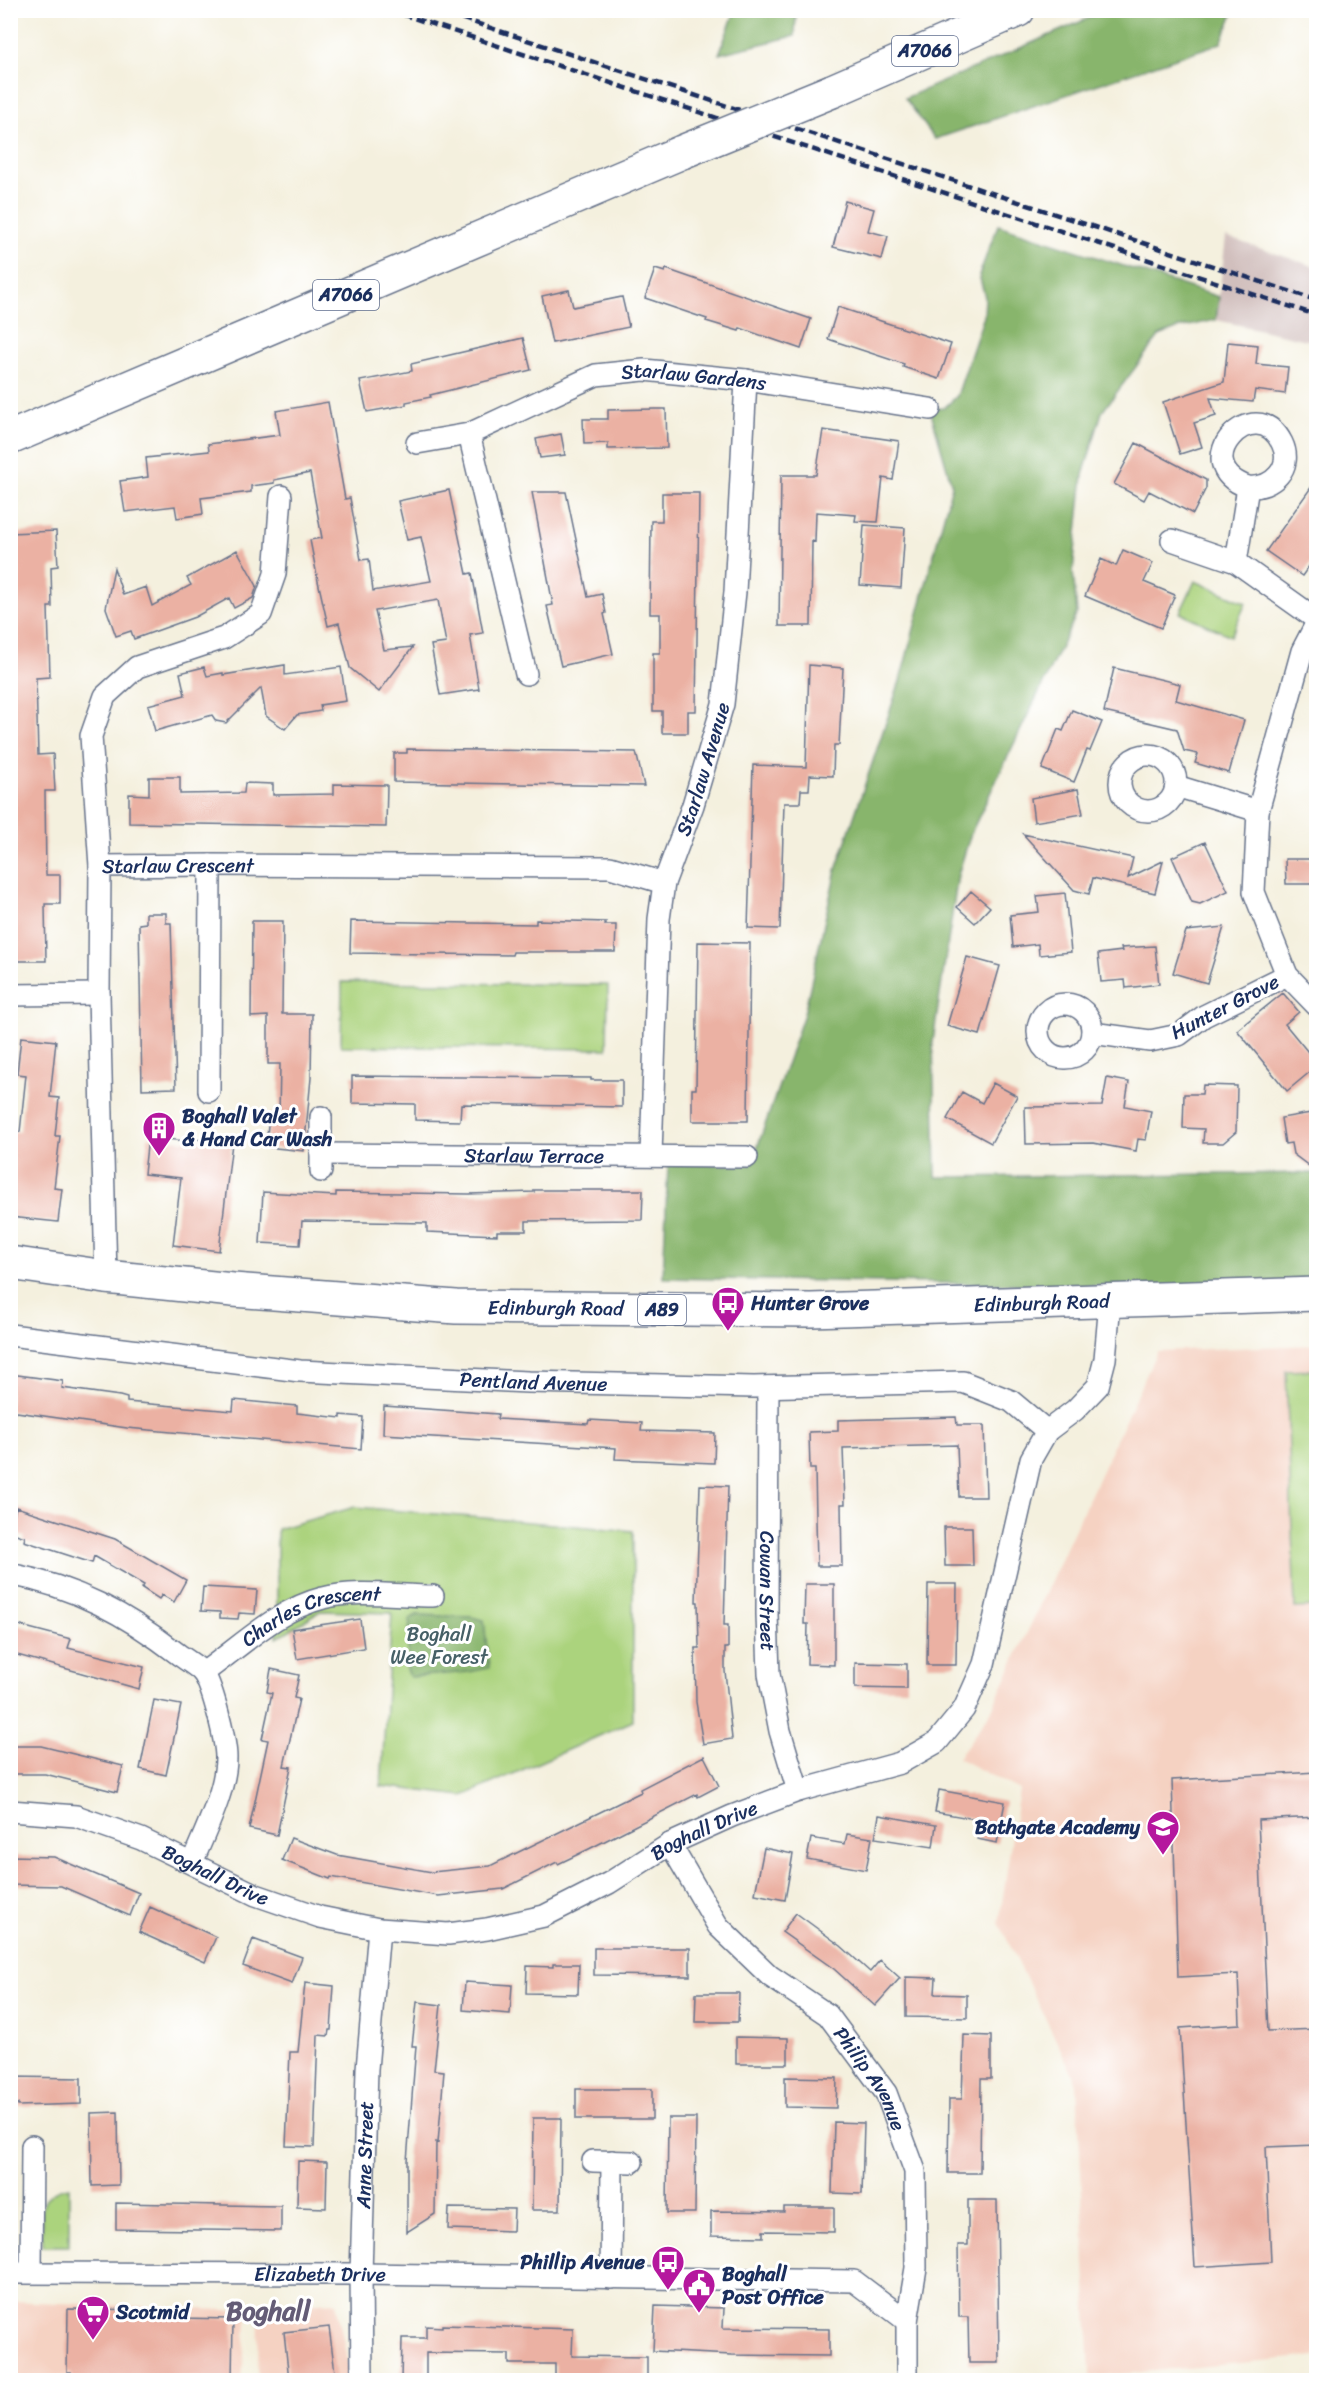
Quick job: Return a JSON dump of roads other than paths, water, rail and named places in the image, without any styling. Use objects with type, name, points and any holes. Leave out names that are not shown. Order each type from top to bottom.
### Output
[{"type":"main road","name":"A7066","points":[[10,438],[682,152],[832,91],[1018,10]]},
{"type":"main road","name":"Edinburgh Road","points":[[10,1263],[106,1277],[232,1290],[456,1307],[767,1310],[1110,1302],[1317,1294]]},
{"type":"street","name":"Starlaw Gardens","points":[[417,443],[469,434],[596,375],[644,370],[746,380],[930,409]]},
{"type":"street","name":"Starlaw Avenue","points":[[651,1155],[659,919],[664,883],[693,805],[723,704],[735,591],[746,380]]},
{"type":"street","points":[[469,434],[526,674]]},
{"type":"street","points":[[1236,562],[1248,488]]},
{"type":"street","points":[[100,866],[92,736],[105,696],[137,667],[224,639],[261,614],[275,574],[281,496]]},
{"type":"street","points":[[1172,540],[1236,562],[1317,619]]},
{"type":"street","name":"Hunter Grove","points":[[1317,624],[1302,651],[1258,811],[1254,892],[1287,975],[1317,1005]]},
{"type":"street","points":[[1176,786],[1258,811]]},
{"type":"street","points":[[209,1091],[210,865]]},
{"type":"street","name":"Starlaw Crescent","points":[[106,1277],[99,994],[100,866],[610,867],[664,883]]},
{"type":"street","name":"Hunter Grove","points":[[1092,1033],[1150,1041],[1179,1035],[1204,1016],[1287,975]]},
{"type":"street","points":[[10,995],[99,994]]},
{"type":"street","name":"Starlaw Terrace","points":[[321,1117],[321,1163],[651,1155],[747,1157]]},
{"type":"street","name":"Boghall Drive","points":[[10,1811],[75,1816],[141,1839],[256,1895],[320,1917],[379,1929],[448,1934],[487,1929],[544,1916],[609,1883],[670,1844],[732,1816],[798,1791],[900,1764],[937,1742],[964,1709],[984,1664],[1031,1459],[1047,1431],[1075,1410],[1098,1386],[1105,1359],[1110,1302]]},
{"type":"street","name":"Pentland Avenue","points":[[10,1335],[300,1371],[540,1382],[768,1387],[963,1383],[1011,1401],[1047,1431]]},
{"type":"street","name":"Cowan Street","points":[[768,1387],[769,1674],[780,1731],[798,1791]]},
{"type":"street","points":[[10,1574],[46,1581],[101,1603],[161,1641],[203,1673],[219,1719],[226,1759],[218,1801],[192,1863]]},
{"type":"street","name":"Charles Crescent","points":[[203,1673],[291,1611],[316,1600],[352,1594],[433,1596]]},
{"type":"street","name":"Philip Avenue","points":[[670,1844],[718,1926],[770,1976],[828,2015],[886,2093],[915,2171],[916,2268],[907,2321],[907,2380]]},
{"type":"street","name":"Anne Street","points":[[362,2380],[361,2274],[367,2069],[379,1929]]},
{"type":"street","name":"Elizabeth Drive","points":[[33,2146],[21,2273],[361,2274],[854,2282],[907,2321]]},
{"type":"street","points":[[611,2278],[612,2161]]},
{"type":"railway","points":[[389,10],[1316,315]]},
{"type":"railway","points":[[436,10],[1316,300]]},
{"type":"place","name":"Boghall Valet & Hand Car Wash","points":[[159,1157]]},
{"type":"place","name":"Hunter Grove","points":[[728,1332]]},
{"type":"place","name":"Bathgate Academy","points":[[1163,1856]]},
{"type":"place","name":"Phillip Avenue","points":[[668,2291]]},
{"type":"place","name":"Boghall Post Office","points":[[699,2314]]},
{"type":"place","name":"Scotmid","points":[[93,2341]]},
{"type":"district","name":"Boghall","points":[[268,2311]]},
{"type":"park label","name":"Boghall Wee Forest","points":[[439,1646]]}]
